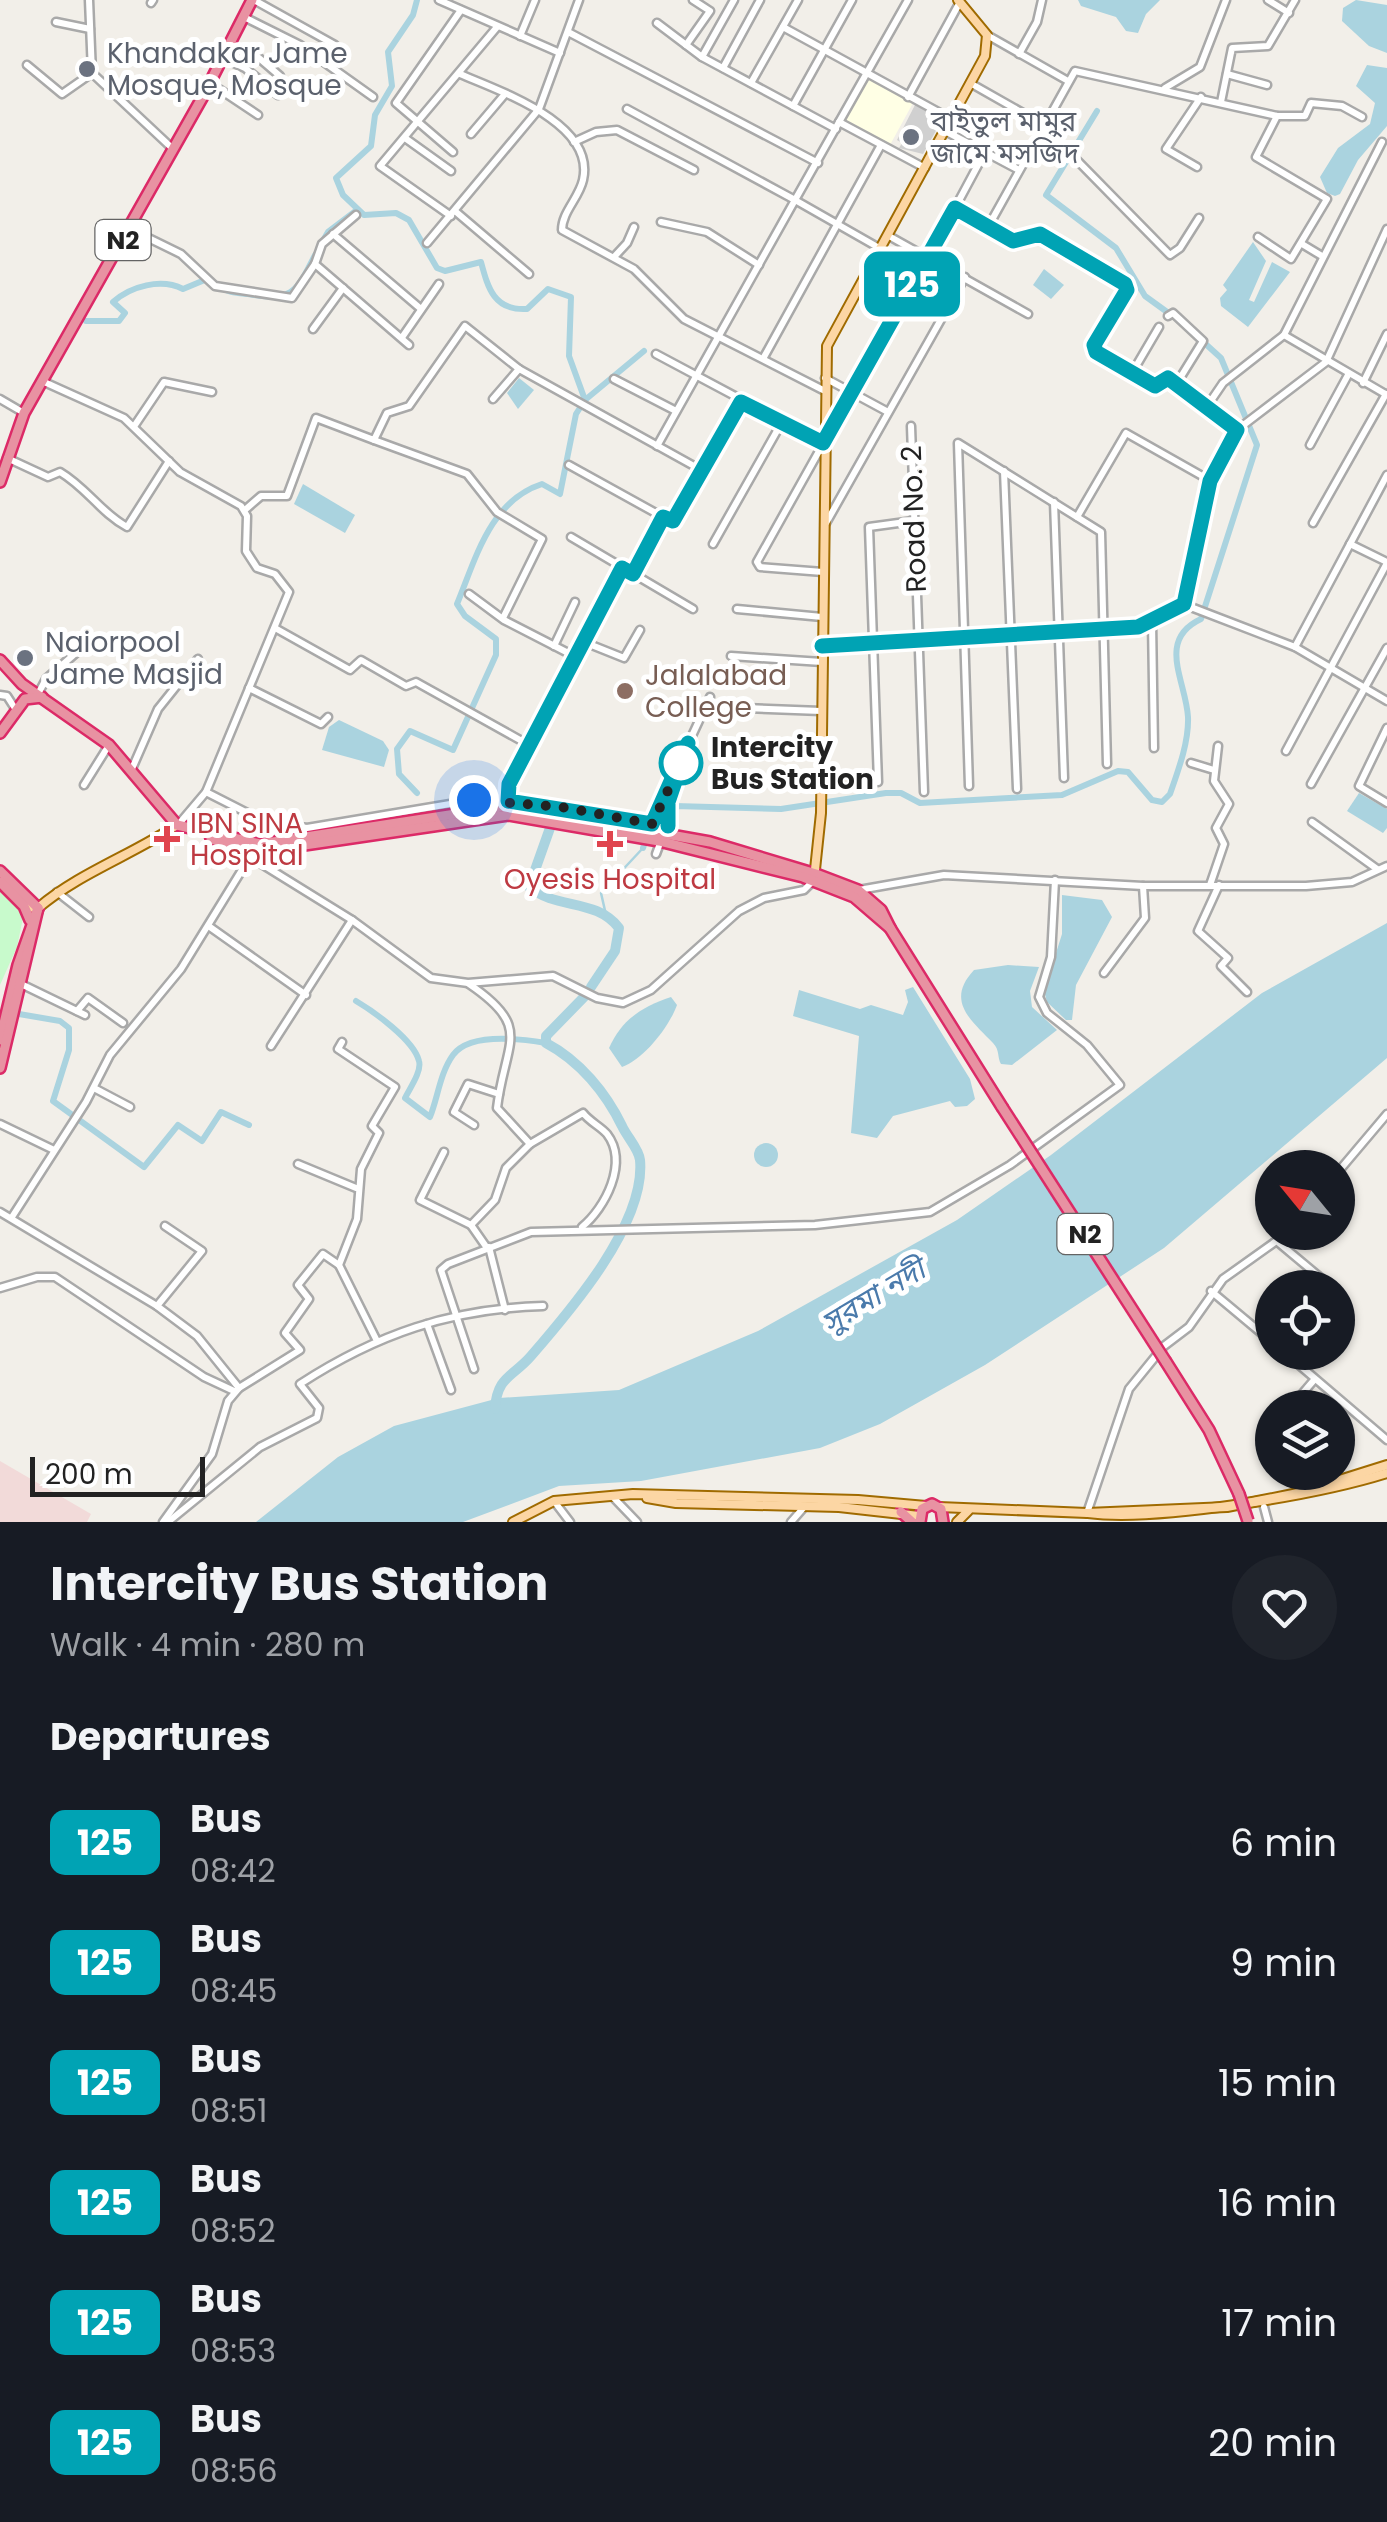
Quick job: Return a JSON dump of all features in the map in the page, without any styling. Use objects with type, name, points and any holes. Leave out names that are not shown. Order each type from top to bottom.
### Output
[{"type":"highway","name":"N2","points":[[0,480],[24,413],[210,84],[253,0]]},
{"type":"highway","name":"N2","points":[[0,660],[22,684],[109,746],[177,825],[255,852],[508,808],[815,877]]},
{"type":"highway","points":[[22,684],[25,699]]},
{"type":"highway","points":[[0,732],[25,699],[40,696]]},
{"type":"highway","name":"N2","points":[[190,830],[260,844],[508,808],[650,827],[710,842],[856,894],[890,928],[1209,1430],[1249,1521]]},
{"type":"highway","points":[[0,871],[31,903],[30,923],[0,1040]]},
{"type":"highway","points":[[0,882],[31,903]]},
{"type":"highway","points":[[0,1068],[21,984],[31,903]]},
{"type":"highway","points":[[901,1512],[917,1520],[926,1506],[939,1507],[946,1521]]},
{"type":"main road","points":[[815,877],[821,813],[823,390],[827,346],[985,56],[987,35],[958,1]]},
{"type":"main road","points":[[31,903],[48,900],[177,825]]},
{"type":"main road","points":[[31,903],[48,900]]},
{"type":"main road","points":[[1086,1512],[1227,1507],[1298,1493],[1387,1465]]},
{"type":"main road","points":[[939,1507],[1176,1518],[1264,1507],[1387,1473]]},
{"type":"main road","points":[[633,1494],[676,1503],[901,1512]]},
{"type":"main road","points":[[513,1522],[554,1501],[633,1494],[858,1500],[926,1506]]},
{"type":"main road","points":[[946,1521],[968,1510]]},
{"type":"main road","points":[[957,1522],[968,1510]]},
{"type":"street","points":[[90,0],[92,73],[173,148]]},
{"type":"street","points":[[253,0],[335,45]]},
{"type":"street","points":[[439,0],[560,53]]},
{"type":"street","points":[[520,36],[535,0]]},
{"type":"street","points":[[427,243],[539,109],[579,0]]},
{"type":"street","points":[[686,45],[710,11],[694,0]]},
{"type":"street","points":[[702,56],[734,0]]},
{"type":"street","points":[[723,68],[760,0]]},
{"type":"street","points":[[751,83],[798,0]]},
{"type":"street","points":[[792,106],[852,0]]},
{"type":"street","points":[[657,446],[908,0]]},
{"type":"street","points":[[1019,54],[1038,22],[1042,0]]},
{"type":"street","points":[[1164,88],[1200,67],[1226,0]]},
{"type":"street","points":[[1268,0],[1289,13]]},
{"type":"street","points":[[1221,102],[1232,48],[1268,46],[1295,0]]},
{"type":"street","points":[[908,97],[958,1]]},
{"type":"street","points":[[454,152],[396,103],[462,10]]},
{"type":"street","points":[[244,17],[300,45],[373,97]]},
{"type":"street","points":[[56,22],[90,28]]},
{"type":"street","points":[[657,23],[702,56],[792,106],[925,168]]},
{"type":"street","points":[[497,27],[380,166],[453,214],[529,274]]},
{"type":"street","points":[[783,27],[951,119]]},
{"type":"street","points":[[570,32],[818,163]]},
{"type":"street","points":[[987,35],[1068,82]]},
{"type":"street","points":[[230,44],[259,58],[280,76]]},
{"type":"street","points":[[223,58],[244,68],[278,95]]},
{"type":"street","points":[[26,65],[62,94],[92,73]]},
{"type":"street","points":[[988,227],[1075,71],[1277,116],[1305,116],[1311,104],[1342,106],[1362,116]]},
{"type":"street","points":[[460,74],[539,109],[574,142],[584,179],[562,230],[614,257],[684,318],[823,390]]},
{"type":"street","points":[[1226,74],[1267,85]]},
{"type":"street","points":[[970,83],[1044,125]]},
{"type":"street","points":[[210,84],[258,115]]},
{"type":"street","points":[[471,134],[505,94]]},
{"type":"street","points":[[1197,168],[1166,150],[1201,97]]},
{"type":"street","points":[[627,109],[881,249]]},
{"type":"street","points":[[1258,237],[1292,259],[1328,199],[1256,158],[1277,116]]},
{"type":"street","points":[[574,142],[596,132],[617,130],[694,170]]},
{"type":"street","points":[[945,131],[1020,170]]},
{"type":"street","points":[[1039,134],[1066,149],[1170,256],[1180,248],[1199,218]]},
{"type":"street","points":[[405,138],[451,171]]},
{"type":"street","points":[[1208,406],[1224,384],[1284,335],[1382,142]]},
{"type":"street","points":[[764,357],[881,146]]},
{"type":"street","points":[[823,572],[760,566],[757,562],[985,152]]},
{"type":"street","points":[[955,208],[1013,241],[1040,234],[1127,286],[1094,349],[1155,386],[1168,378],[1177,383],[1237,430]]},
{"type":"street","points":[[130,228],[182,254],[215,286],[292,298],[315,264],[322,244],[356,214]]},
{"type":"street","points":[[661,222],[707,232],[759,265]]},
{"type":"street","points":[[614,257],[634,227]]},
{"type":"street","points":[[1184,604],[1210,481],[1237,430],[1326,362],[1387,229]]},
{"type":"street","points":[[333,234],[421,309]]},
{"type":"street","points":[[888,236],[1028,314]]},
{"type":"street","points":[[1302,244],[1322,256]]},
{"type":"street","points":[[315,264],[409,345]]},
{"type":"street","points":[[823,528],[964,278]]},
{"type":"street","points":[[402,337],[439,284]]},
{"type":"street","points":[[313,329],[343,288]]},
{"type":"street","points":[[1169,314],[1192,326],[1202,342],[1177,383]]},
{"type":"street","points":[[374,440],[386,413],[408,406],[466,326],[519,369],[703,471]]},
{"type":"street","points":[[1132,373],[1159,327]]},
{"type":"street","points":[[1363,383],[1387,334]]},
{"type":"street","points":[[1284,335],[1386,395],[1314,523]]},
{"type":"street","points":[[656,354],[823,443]]},
{"type":"street","points":[[492,399],[519,369]]},
{"type":"street","points":[[1310,445],[1348,376]]},
{"type":"street","points":[[824,377],[888,412]]},
{"type":"street","points":[[614,379],[676,411]]},
{"type":"street","points":[[42,382],[135,425],[180,472],[246,509]]},
{"type":"street","points":[[135,425],[164,382],[212,392]]},
{"type":"street","points":[[0,400],[24,413]]},
{"type":"street","points":[[569,466],[673,521],[741,402]]},
{"type":"street","points":[[246,509],[262,496],[287,496],[316,418],[463,472],[497,512],[542,540],[503,618]]},
{"type":"street","points":[[713,544],[782,422]]},
{"type":"street","name":"Road No. 2","points":[[911,426],[924,792]]},
{"type":"street","points":[[1077,517],[1126,433],[1210,481]]},
{"type":"street","points":[[969,786],[958,443],[1102,532],[1107,764]]},
{"type":"street","points":[[6,458],[48,477],[60,472],[71,478],[89,492],[99,508],[128,527],[169,460]]},
{"type":"street","points":[[1004,471],[1017,789]]},
{"type":"street","points":[[1295,647],[1387,474]]},
{"type":"street","points":[[1054,502],[1064,778]]},
{"type":"street","points":[[177,825],[206,792],[289,592],[275,574],[257,568],[246,551],[246,509]]},
{"type":"street","points":[[633,574],[663,517]]},
{"type":"street","points":[[878,782],[870,527],[913,522]]},
{"type":"street","points":[[571,538],[694,610]]},
{"type":"street","points":[[1286,751],[1387,563],[1350,544]]},
{"type":"street","points":[[206,792],[265,822],[307,828],[474,800],[508,808],[509,784],[622,568]]},
{"type":"street","points":[[469,594],[503,618],[576,658]]},
{"type":"street","points":[[554,646],[575,602]]},
{"type":"street","points":[[822,646],[1102,630],[1152,622],[1184,604],[1295,647],[1387,700]]},
{"type":"street","points":[[737,609],[822,617]]},
{"type":"street","points":[[1152,622],[1154,748]]},
{"type":"street","points":[[275,628],[350,670],[361,660],[406,686],[416,682],[529,744]]},
{"type":"street","points":[[584,642],[624,658],[640,630]]},
{"type":"street","points":[[40,696],[46,679],[77,652],[68,640],[60,642]]},
{"type":"street","points":[[1310,784],[1367,690],[1387,648]]},
{"type":"street","points":[[731,656],[822,662]]},
{"type":"street","points":[[131,771],[158,709],[198,659]]},
{"type":"street","points":[[249,688],[321,724],[328,718]]},
{"type":"street","points":[[0,695],[7,696],[16,710]]},
{"type":"street","points":[[650,827],[710,698]]},
{"type":"street","points":[[745,708],[820,712]]},
{"type":"street","points":[[1387,728],[1359,786],[1387,802]]},
{"type":"street","points":[[668,826],[668,802],[688,743]]},
{"type":"street","points":[[84,785],[109,746]]},
{"type":"street","points":[[1218,746],[1214,782],[1229,804],[1216,828],[1224,844],[1215,885],[1198,931],[1228,958],[1221,966],[1246,992]]},
{"type":"street","points":[[1192,763],[1214,770]]},
{"type":"street","points":[[1312,822],[1378,870]]},
{"type":"street","points":[[255,852],[260,863],[352,920],[432,978],[468,983],[554,976],[596,998],[623,1003],[638,998],[739,912],[764,898],[804,890],[815,877]]},
{"type":"street","points":[[11,1217],[117,1046],[161,997],[210,927],[255,852]]},
{"type":"street","points":[[856,894],[944,876],[1143,886],[1329,884],[1352,882],[1387,866]]},
{"type":"street","points":[[474,1369],[440,1270],[488,1248],[531,1232],[600,1227],[852,1224],[930,1212],[1010,1165],[1120,1085],[1087,1044],[1047,1014],[1039,997],[1051,957],[1055,880]]},
{"type":"street","points":[[1104,973],[1145,918],[1143,886]]},
{"type":"street","points":[[57,892],[89,917]]},
{"type":"street","points":[[271,1046],[352,920]]},
{"type":"street","points":[[210,927],[306,995]]},
{"type":"street","points":[[468,983],[501,1005],[510,1030],[498,1111],[530,1144]]},
{"type":"street","points":[[21,984],[81,1013],[88,998],[123,1023]]},
{"type":"street","points":[[339,1265],[357,1219],[356,1188],[379,1133],[372,1126],[395,1086],[338,1050],[342,1042]]},
{"type":"street","points":[[474,1125],[454,1112],[468,1084],[499,1094]]},
{"type":"street","points":[[94,1088],[130,1108]]},
{"type":"street","points":[[471,1225],[495,1200],[506,1168],[530,1144],[583,1113],[607,1135],[612,1154],[609,1199],[581,1228]]},
{"type":"street","points":[[1355,1152],[1387,1114]]},
{"type":"street","points":[[0,1124],[54,1150]]},
{"type":"street","points":[[444,1152],[420,1200],[471,1225],[488,1248],[505,1310]]},
{"type":"street","points":[[298,1164],[356,1188]]},
{"type":"street","points":[[0,1212],[157,1306],[197,1336],[237,1390]]},
{"type":"street","points":[[157,1306],[202,1251],[165,1226]]},
{"type":"street","points":[[1086,1512],[1129,1389],[1164,1346],[1189,1327],[1211,1291],[1269,1250]]},
{"type":"street","points":[[1287,1250],[1311,1270]]},
{"type":"street","points":[[166,1522],[212,1454],[237,1390],[300,1350],[285,1333],[309,1300],[298,1285],[323,1254],[339,1265],[376,1339]]},
{"type":"street","points":[[0,1288],[37,1277],[55,1277],[204,1377],[237,1390]]},
{"type":"street","points":[[1211,1291],[1255,1328]]},
{"type":"street","points":[[166,1522],[260,1447],[318,1418],[319,1408],[300,1384],[376,1339],[428,1324],[543,1306]]},
{"type":"street","points":[[428,1324],[450,1390]]},
{"type":"street","points":[[1305,1370],[1387,1440]]},
{"type":"street","points":[[1306,1390],[1314,1380]]},
{"type":"street","points":[[611,1495],[638,1522]]},
{"type":"street","points":[[554,1501],[570,1522]]},
{"type":"street","points":[[791,1522],[805,1506]]},
{"type":"street","points":[[1264,1507],[1268,1522]]},
{"type":"shaded area","points":[[869,77],[913,103],[890,145],[845,120]]},
{"type":"shaded area","points":[[916,103],[928,109],[925,115],[932,119],[936,114],[943,118],[923,154],[899,148],[902,143],[897,140]]},
{"type":"shaded area","points":[[0,1461],[91,1514],[87,1522],[0,1522]]},
{"type":"green space","points":[[0,887],[24,913],[17,947],[0,985]]},
{"type":"water","points":[[1078,0],[1160,0],[1146,14],[1138,33],[1126,31],[1116,17],[1081,6]]},
{"type":"water","points":[[1356,0],[1387,5],[1387,53],[1369,46],[1342,21],[1343,8]]},
{"type":"water","points":[[1367,65],[1387,68],[1387,126],[1358,160],[1340,194],[1335,196],[1327,193],[1320,177],[1338,148],[1370,124],[1375,103],[1356,86]]},
{"type":"water","points":[[1253,242],[1266,261],[1249,300],[1254,302],[1272,262],[1290,272],[1248,327],[1221,306],[1220,298],[1227,290],[1223,285]]},
{"type":"water","points":[[1044,269],[1064,285],[1051,299],[1033,285]]},
{"type":"water","points":[[519,378],[534,390],[518,409],[507,393]]},
{"type":"water","points":[[303,484],[355,515],[345,533],[294,504]]},
{"type":"water","points":[[339,720],[383,741],[389,750],[384,767],[322,750],[329,727]]},
{"type":"water","points":[[1359,793],[1387,809],[1387,828],[1383,833],[1347,811]]},
{"type":"water","points":[[1062,895],[1102,900],[1112,917],[1076,985],[1072,1020],[1066,1020],[1047,1002],[1044,991],[1062,934]]},
{"type":"water","name":"সুরমা নদী","points":[[1387,923],[1387,1058],[1279,1150],[1255,1150],[1255,1170],[1164,1248],[985,1365],[880,1424],[820,1448],[641,1481],[559,1486],[463,1522],[256,1522],[338,1457],[394,1426],[499,1398],[619,1390],[758,1331],[957,1220],[1051,1155],[1262,993]]},
{"type":"water","points":[[1008,965],[1039,967],[1030,991],[1032,1007],[1057,1030],[1012,1065],[1001,1064],[995,1046],[970,1018],[961,1001],[966,981],[974,970]]},
{"type":"water","points":[[913,987],[970,1079],[975,1099],[967,1106],[955,1107],[950,1101],[893,1116],[877,1138],[851,1133],[859,1036],[793,1016],[799,990],[860,1009],[871,1005],[903,1015],[908,1002],[905,990]]},
{"type":"water","points":[[671,997],[677,1005],[662,1032],[639,1057],[622,1067],[609,1048],[620,1029],[642,1010]]},
{"type":"water","points":[[761,1143],[771,1143],[778,1155],[771,1167],[761,1167],[754,1160],[754,1150]]},
{"type":"waterway","points":[[417,0],[413,15],[388,52],[392,86],[375,115],[371,146],[336,178],[343,195],[364,215],[396,213],[409,220],[437,268],[445,271],[481,262],[494,296],[507,306],[527,309],[548,289],[571,297],[569,356],[585,400]]},
{"type":"waterway","points":[[1097,111],[1046,195],[1116,248],[1145,296],[1174,317]]},
{"type":"waterway","points":[[321,244],[328,232],[357,210]]},
{"type":"waterway","points":[[218,286],[236,293],[283,295],[297,287],[315,255]]},
{"type":"waterway","points":[[86,321],[119,321],[125,313],[113,302],[137,288],[165,284],[183,289],[207,279]]},
{"type":"waterway","points":[[655,823],[661,812],[675,806],[781,809],[886,793],[901,793],[920,803],[1062,795],[1118,771],[1128,772],[1152,800],[1162,802],[1170,794],[1188,727],[1177,662],[1180,638],[1201,619],[1257,445],[1221,358],[1199,338]]},
{"type":"waterway","points":[[417,793],[399,774],[397,749],[410,731],[453,750],[496,655],[496,639],[465,616],[457,604],[487,533],[509,503],[524,492],[542,484],[560,494],[576,414],[585,400],[644,351]]},
{"type":"waterway","points":[[550,828],[529,887],[552,899],[599,912],[619,928],[615,951],[591,987]]},
{"type":"waterway","points":[[606,915],[601,893],[643,848]]},
{"type":"waterway","points":[[495,1409],[503,1383],[547,1337],[603,1264],[619,1238],[639,1185],[639,1156],[608,1102],[581,1068],[546,1043],[546,1036],[584,997]]},
{"type":"waterway","points":[[356,1001],[392,1027],[416,1053],[419,1070],[405,1098],[430,1117],[445,1069],[461,1048],[497,1039],[546,1043]]},
{"type":"waterway","points":[[19,1014],[60,1021],[69,1028],[69,1050],[53,1101],[144,1167],[178,1125],[202,1141],[221,1112],[249,1125]]},
{"type":"bus line","name":"125","points":[[668,826],[668,802],[688,743],[652,824],[508,801],[509,784],[622,568],[633,574],[663,517],[673,521],[741,402],[823,443],[955,208],[1013,241],[1037,232],[1125,284],[1127,290],[1094,345],[1096,352],[1155,386],[1168,378],[1237,430],[1210,481],[1184,604],[1138,627],[822,646]]},
{"type":"place","name":"Khandakar Jame Mosque, Mosque","points":[[87,69]]},
{"type":"place","name":"বাইতুল মামুর জামে মসজিদ","points":[[911,137]]},
{"type":"place","name":"Naiorpool Jame Masjid","points":[[25,658]]},
{"type":"place","name":"Jalalabad College","points":[[625,691]]},
{"type":"place","name":"Intercity Bus Station","points":[[681,763]]},
{"type":"place","name":"IBN SINA Hospital","points":[[167,839]]},
{"type":"place","name":"Oyesis Hospital","points":[[610,844]]},
{"type":"route","points":[[474,800],[561,807],[652,824],[681,763]]}]
